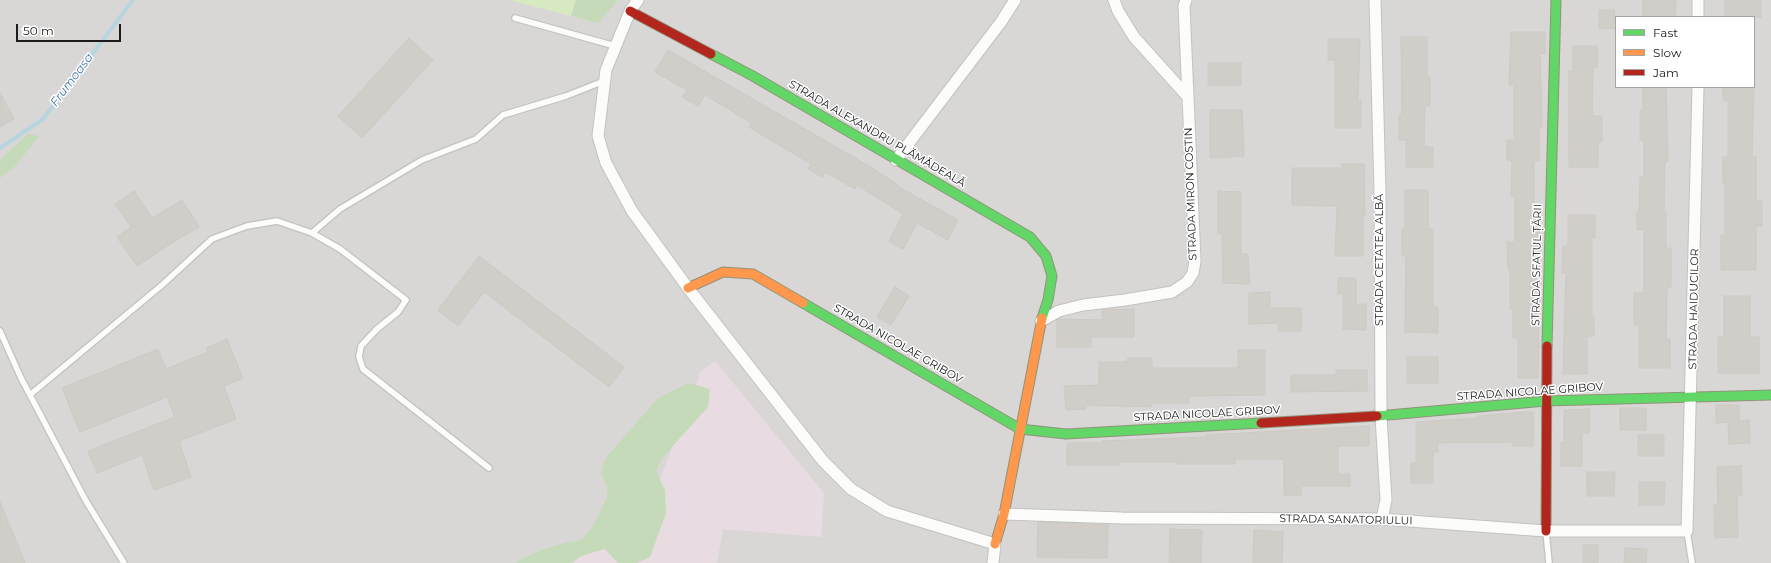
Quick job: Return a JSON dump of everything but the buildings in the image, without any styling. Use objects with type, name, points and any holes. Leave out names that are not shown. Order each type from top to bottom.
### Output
[{"type":"street","points":[[638,0],[630,11],[606,70],[598,136],[606,163],[632,211],[688,288],[823,461],[851,489],[887,511],[995,544],[993,563]]},
{"type":"street","points":[[896,160],[1001,22],[1015,0]]},
{"type":"street","points":[[1114,0],[1118,11],[1134,37],[1188,97]]},
{"type":"street","name":"STRADA MIRON COSTIN","points":[[1041,321],[1059,311],[1083,305],[1172,292],[1187,282],[1193,273],[1195,261],[1184,6],[1186,0]]},
{"type":"street","name":"STRADA CETATEA ALBĂ","points":[[1375,0],[1380,192],[1381,416],[1386,500],[1382,519]]},
{"type":"street","name":"STRADA SFATUL ȚĂRII","points":[[1546,530],[1546,401],[1556,0]]},
{"type":"street","points":[[1698,0],[1698,16]]},
{"type":"street","name":"STRADA ALEXANDRU PLĂMĂDEALĂ","points":[[630,11],[751,74],[1030,237],[1046,256],[1052,276],[1048,300],[1041,321],[1004,514],[995,544]]},
{"type":"street","name":"STRADA HAIDUCILOR","points":[[1687,531],[1692,396],[1698,88]]},
{"type":"street","name":"STRADA NICOLAE GRIBOV","points":[[688,288],[723,272],[753,274],[1020,429],[1066,434],[1381,416],[1546,401],[1771,395]]},
{"type":"street","name":"STRADA SANATORIULUI","points":[[1004,514],[1129,518],[1382,519],[1546,530],[1687,531]]},
{"type":"lane","points":[[515,18],[615,46]]},
{"type":"lane","points":[[312,233],[340,209],[422,160],[476,139],[503,115],[566,96],[604,81]]},
{"type":"lane","points":[[31,394],[162,285],[212,239],[247,226],[277,221],[312,233],[340,249],[406,300],[398,312],[377,329],[361,346],[359,357],[363,369],[489,468]]},
{"type":"lane","points":[[0,331],[21,378],[31,394],[86,501],[124,563]]},
{"type":"lane","points":[[1546,530],[1549,563]]},
{"type":"lane","points":[[1687,531],[1692,563]]},
{"type":"shaded area","points":[[0,0],[1771,0],[1771,563],[0,563]]},
{"type":"shaded area","points":[[715,361],[824,493],[821,537],[723,529],[717,563],[556,563],[652,500],[701,371]]},
{"type":"green space","points":[[509,0],[618,0],[598,23]]},
{"type":"green space","points":[[576,0],[618,0],[598,23],[571,16]]},
{"type":"green space","points":[[28,134],[39,136],[15,166],[0,178],[0,160]]},
{"type":"green space","points":[[688,383],[710,389],[708,407],[662,458],[656,471],[665,490],[666,513],[650,557],[637,563],[618,563],[605,549],[581,556],[572,563],[514,563],[542,550],[581,540],[594,525],[607,497],[607,487],[601,473],[605,459],[658,398]]},
{"type":"waterway","name":"Frumoasa","points":[[0,148],[43,119],[133,0]]},
{"type":"traffic: fast","points":[[1547,346],[1556,0]]},
{"type":"traffic: fast","points":[[711,54],[751,75],[1030,237],[1046,256],[1052,276],[1048,300],[1042,318]]},
{"type":"traffic: fast","points":[[803,303],[1020,429],[1066,434],[1261,423]]},
{"type":"traffic: fast","points":[[1377,416],[1546,401],[1771,395]]},
{"type":"traffic: slow","points":[[688,288],[723,272],[753,274],[803,303]]},
{"type":"traffic: slow","points":[[995,544],[1004,514],[1042,318]]},
{"type":"traffic: jam","points":[[630,11],[711,54]]},
{"type":"traffic: jam","points":[[1546,531],[1547,346]]},
{"type":"traffic: jam","points":[[1261,423],[1377,416]]}]
